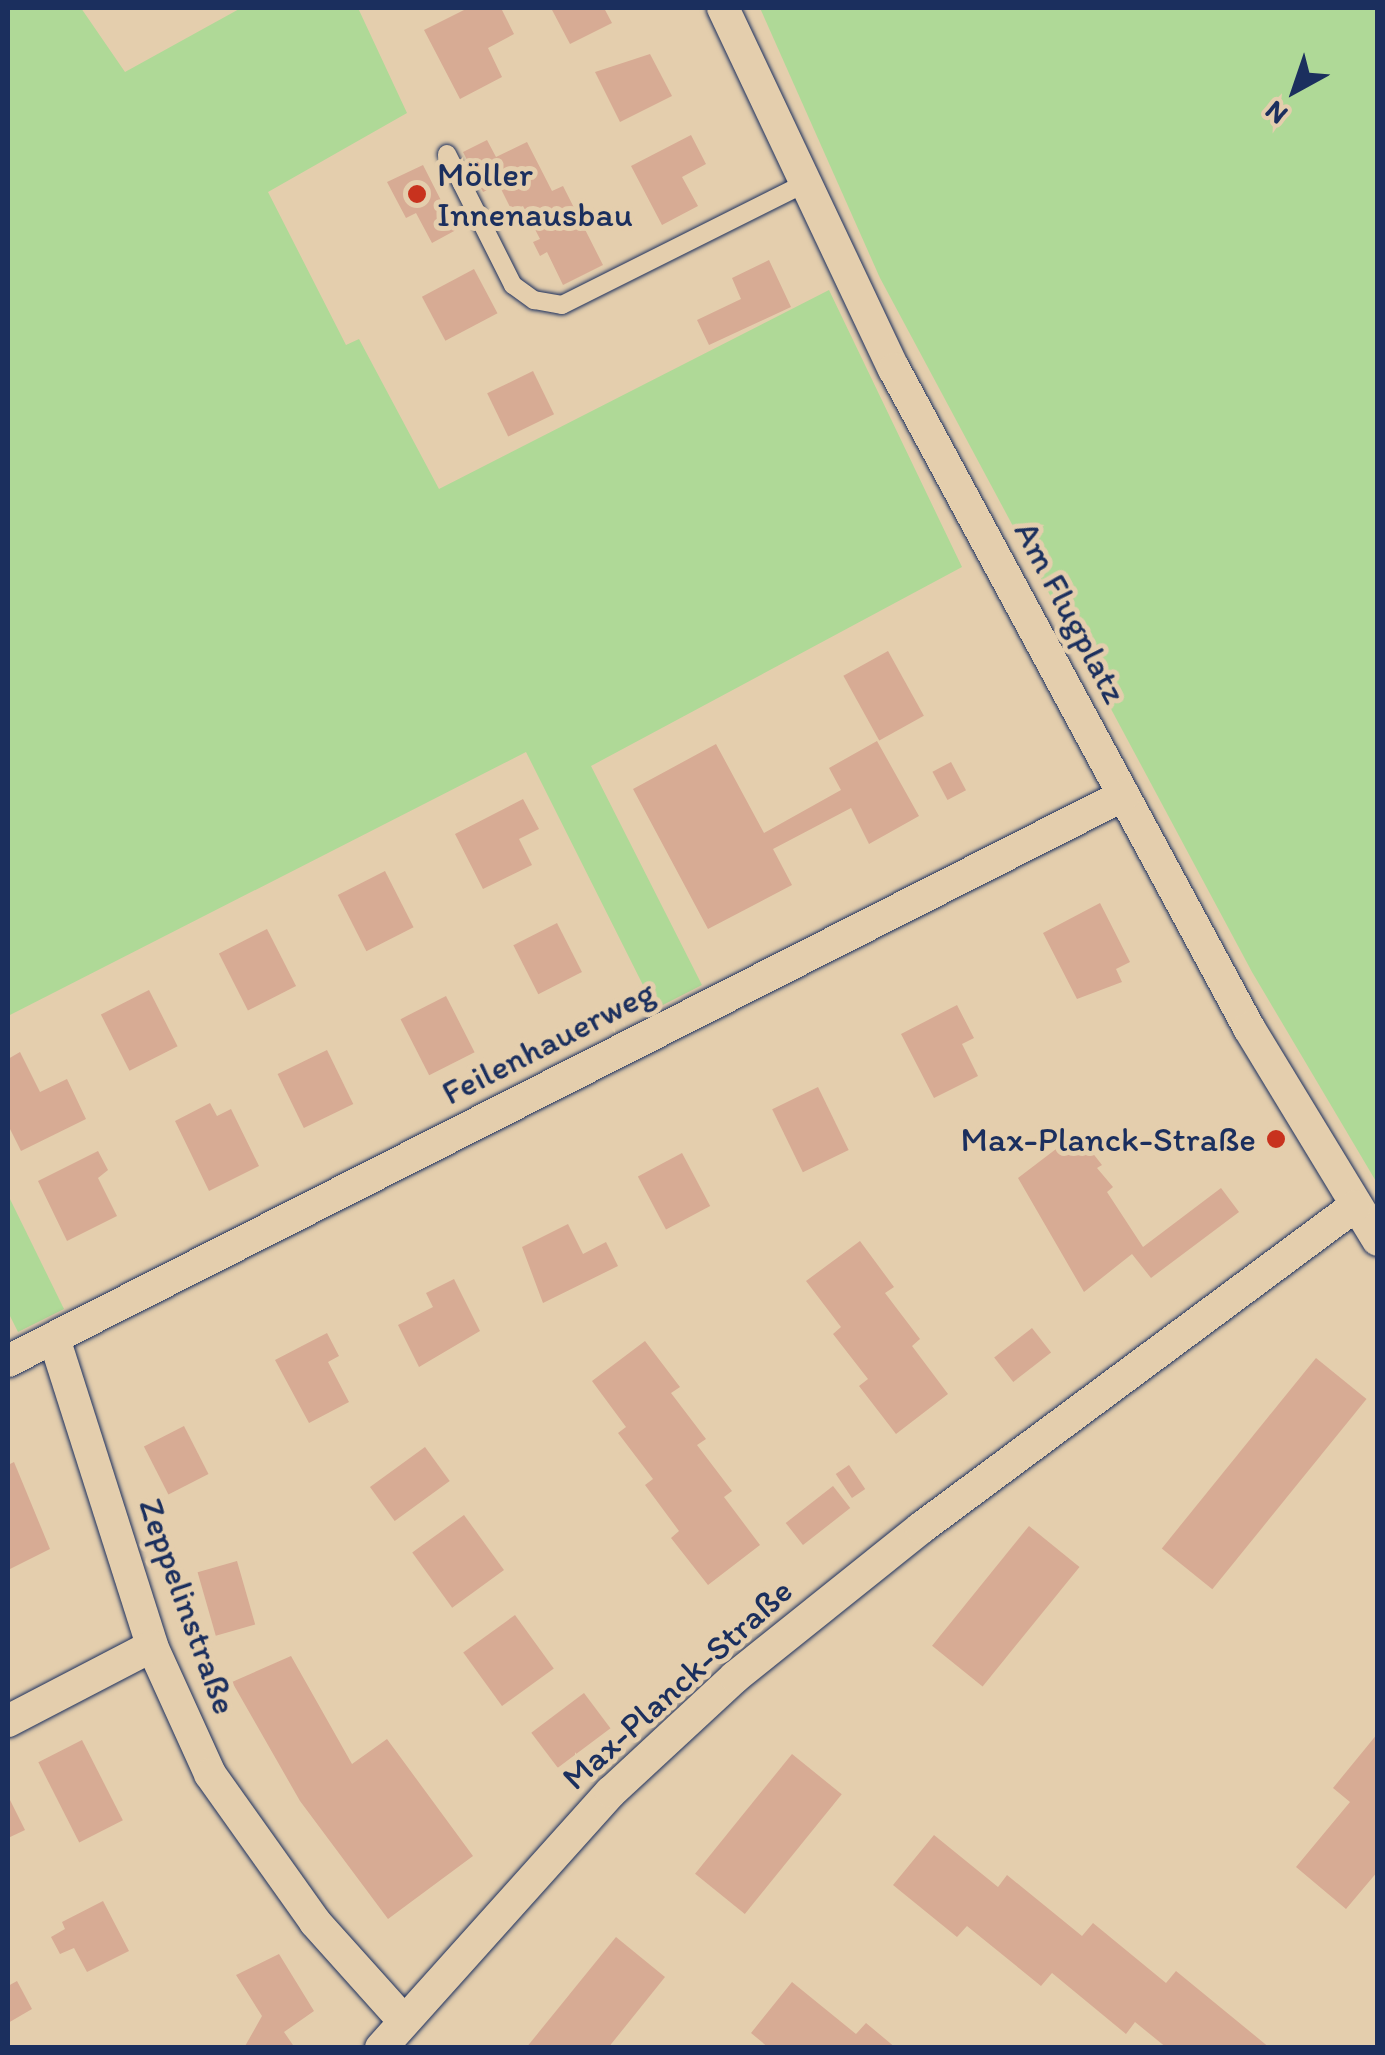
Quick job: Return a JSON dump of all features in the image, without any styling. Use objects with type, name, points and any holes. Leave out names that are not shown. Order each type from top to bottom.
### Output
[{"type":"street","name":"Am Flugplatz","points":[[723,8],[894,369],[1124,795],[1354,1206],[1378,1240]]},
{"type":"street","name":"Feilenhauerweg","points":[[8,1362],[1124,795]]},
{"type":"street","name":"Max-Planck-Straße","points":[[381,2048],[402,2019],[611,1792],[735,1677],[921,1528],[1354,1206]]},
{"type":"street","name":"Zeppelinstraße","points":[[54,1338],[152,1646],[210,1774],[315,1922],[402,2019]]},
{"type":"street","points":[[8,1721],[152,1646]]},
{"type":"lane","points":[[447,154],[513,285],[534,300],[562,305],[804,184]]},
{"type":"green space","points":[[8,8],[81,8],[125,72],[241,8],[358,8],[407,113],[268,192],[346,345],[359,339],[439,489],[829,290],[962,567],[591,766],[702,985],[655,1009],[526,752],[8,1016]]},
{"type":"green space","points":[[760,8],[1377,8],[1377,1183],[1252,972],[880,278]]},
{"type":"green space","points":[[8,1195],[64,1309],[18,1332],[8,1312]]},
{"type":"building","points":[[468,8],[501,8],[514,34],[488,48],[502,77],[460,99],[424,30]]},
{"type":"building","points":[[551,8],[604,8],[612,23],[570,44]]},
{"type":"building","points":[[650,54],[672,96],[620,122],[595,72]]},
{"type":"building","points":[[691,135],[706,164],[682,177],[698,206],[662,225],[631,166]]},
{"type":"building","points":[[487,140],[496,157],[527,142],[552,191],[563,186],[603,265],[563,285],[547,252],[540,256],[533,242],[540,239],[523,206],[512,211],[499,185],[483,192],[463,152]]},
{"type":"building","points":[[423,165],[456,230],[432,243],[416,213],[406,218],[387,182]]},
{"type":"building","points":[[769,260],[791,307],[709,345],[697,320],[741,299],[732,278]]},
{"type":"building","points":[[474,269],[497,313],[445,341],[422,297]]},
{"type":"building","points":[[533,371],[554,414],[508,436],[487,393]]},
{"type":"building","points":[[888,651],[924,716],[879,740],[843,676]]},
{"type":"building","points":[[877,741],[919,816],[869,844],[851,808],[773,849],[792,885],[708,929],[633,789],[716,744],[764,833],[841,790],[829,768]]},
{"type":"building","points":[[951,762],[966,790],[947,800],[932,772]]},
{"type":"building","points":[[523,799],[539,829],[519,839],[532,865],[483,889],[455,834]]},
{"type":"building","points":[[385,871],[414,927],[366,951],[338,895]]},
{"type":"building","points":[[1100,903],[1130,962],[1116,969],[1122,982],[1077,999],[1043,933]]},
{"type":"building","points":[[557,923],[582,972],[538,994],[513,945]]},
{"type":"building","points":[[267,929],[296,986],[248,1011],[219,954]]},
{"type":"building","points":[[149,990],[178,1046],[129,1071],[101,1015]]},
{"type":"building","points":[[446,996],[475,1052],[429,1075],[401,1019]]},
{"type":"building","points":[[957,1005],[974,1038],[962,1044],[978,1076],[934,1098],[901,1034]]},
{"type":"building","points":[[327,1050],[353,1104],[304,1128],[278,1074]]},
{"type":"building","points":[[20,1052],[40,1092],[67,1079],[86,1119],[21,1151],[8,1125],[8,1059]]},
{"type":"building","points":[[818,1087],[849,1150],[803,1172],[772,1109]]},
{"type":"building","points":[[210,1103],[217,1116],[231,1109],[259,1166],[209,1191],[175,1121]]},
{"type":"building","points":[[1077,1133],[1102,1165],[1097,1168],[1113,1187],[1107,1192],[1143,1247],[1221,1188],[1239,1212],[1151,1278],[1132,1254],[1084,1292],[1018,1178]]},
{"type":"building","points":[[98,1151],[108,1170],[98,1178],[117,1216],[67,1241],[38,1181]]},
{"type":"building","points":[[682,1153],[710,1206],[666,1229],[638,1176]]},
{"type":"building","points":[[568,1224],[583,1254],[606,1242],[618,1266],[543,1303],[522,1247]]},
{"type":"building","points":[[860,1241],[894,1287],[885,1293],[920,1339],[912,1346],[948,1394],[896,1434],[859,1386],[868,1379],[833,1334],[841,1327],[806,1281]]},
{"type":"building","points":[[454,1279],[480,1331],[419,1367],[398,1325],[433,1307],[426,1293]]},
{"type":"building","points":[[1032,1328],[1051,1352],[1013,1382],[994,1358]]},
{"type":"building","points":[[327,1333],[339,1356],[328,1362],[349,1402],[309,1423],[275,1360]]},
{"type":"building","points":[[645,1341],[680,1387],[671,1393],[706,1439],[697,1445],[732,1491],[724,1497],[760,1545],[708,1585],[671,1538],[679,1531],[645,1485],[653,1479],[618,1433],[626,1427],[592,1381]]},
{"type":"building","points":[[1316,1358],[1367,1399],[1212,1589],[1162,1548]]},
{"type":"building","points":[[184,1426],[209,1474],[168,1495],[144,1446]]},
{"type":"building","points":[[425,1447],[450,1481],[395,1521],[370,1487]]},
{"type":"building","points":[[14,1462],[50,1549],[10,1569],[8,1465]]},
{"type":"building","points":[[849,1465],[865,1489],[852,1498],[836,1474]]},
{"type":"building","points":[[833,1486],[850,1508],[803,1545],[786,1523]]},
{"type":"building","points":[[464,1515],[504,1570],[452,1608],[412,1553]]},
{"type":"building","points":[[1029,1526],[1080,1567],[983,1687],[932,1646]]},
{"type":"building","points":[[237,1561],[255,1624],[216,1636],[198,1572]]},
{"type":"building","points":[[515,1615],[554,1668],[502,1706],[463,1653]]},
{"type":"building","points":[[291,1656],[352,1764],[387,1739],[473,1856],[388,1919],[300,1801],[232,1682]]},
{"type":"building","points":[[584,1693],[610,1728],[558,1768],[531,1733]]},
{"type":"building","points":[[1378,1733],[1378,1871],[1346,1909],[1296,1867],[1350,1802],[1333,1788]]},
{"type":"building","points":[[82,1740],[123,1820],[79,1842],[38,1762]]},
{"type":"building","points":[[792,1754],[842,1794],[745,1914],[695,1874]]},
{"type":"building","points":[[8,1796],[25,1830],[8,1838]]},
{"type":"building","points":[[934,1835],[998,1887],[1007,1875],[1082,1936],[1093,1923],[1166,1983],[1176,1971],[1270,2048],[1167,2048],[1135,2022],[1126,2034],[1052,1973],[1041,1986],[967,1926],[957,1937],[893,1885]]},
{"type":"building","points":[[103,1901],[129,1951],[87,1972],[74,1948],[60,1954],[51,1937],[65,1929],[62,1922]]},
{"type":"building","points":[[616,1937],[665,1977],[608,2048],[526,2048]]},
{"type":"building","points":[[279,1954],[314,2011],[284,2032],[295,2048],[244,2048],[262,2016],[236,1975]]},
{"type":"building","points":[[17,1981],[32,2009],[8,2023],[8,1986]]},
{"type":"building","points":[[792,1982],[856,2034],[866,2023],[896,2048],[769,2048],[751,2033]]},
{"type":"place","name":"Möller Innenausbau","points":[[417,194]]},
{"type":"place","name":"Max-Planck-Straße","points":[[1276,1139]]}]
